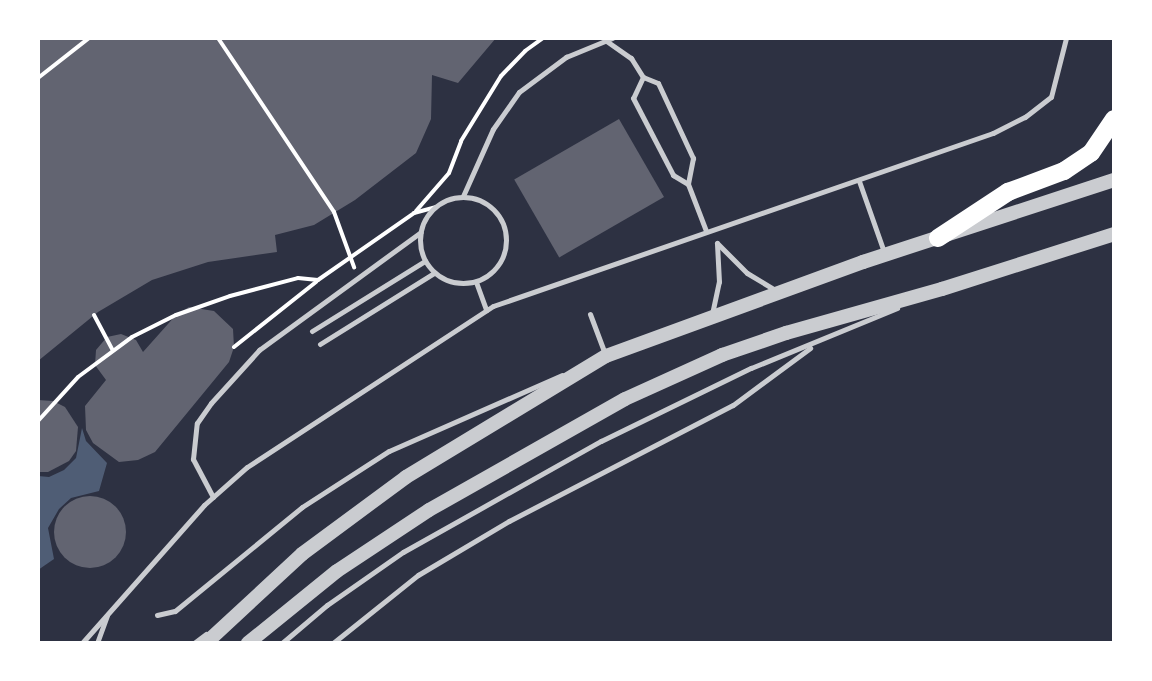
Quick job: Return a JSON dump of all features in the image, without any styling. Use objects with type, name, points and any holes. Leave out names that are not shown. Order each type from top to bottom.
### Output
[{"type":"main road","points":[[938,238],[1008,192],[1064,171],[1091,153],[1114,119]]},
{"type":"street","points":[[206,643],[239,609],[302,554],[406,477],[606,356],[711,315],[1114,180]]},
{"type":"street","points":[[248,643],[337,571],[429,510],[625,399],[696,366],[773,337],[942,289],[1114,234]]},
{"type":"lane","points":[[82,643],[213,497],[247,467],[486,310],[993,133],[1025,117],[1051,97],[1066,38]]},
{"type":"lane","points":[[463,197],[493,129],[519,92],[566,57],[608,39],[631,58],[643,77],[658,83],[693,158],[688,184],[706,231]]},
{"type":"lane","points":[[643,77],[633,98],[673,175],[688,184]]},
{"type":"lane","points":[[859,181],[885,255]]},
{"type":"lane","points":[[213,497],[193,459],[197,423],[259,350],[421,232],[436,207],[463,197],[489,205],[505,227],[505,254],[488,276],[476,282],[447,281],[434,273],[425,261],[421,232]]},
{"type":"lane","points":[[711,315],[719,282],[717,243],[747,273],[778,292]]},
{"type":"lane","points":[[312,331],[425,261]]},
{"type":"lane","points":[[320,344],[434,273]]},
{"type":"lane","points":[[476,282],[486,310]]},
{"type":"lane","points":[[282,643],[327,605],[403,552],[574,456],[751,368],[942,289]]},
{"type":"lane","points":[[157,615],[175,611],[302,507],[389,451],[606,356],[590,314]]},
{"type":"lane","points":[[333,643],[418,575],[509,521],[733,405],[817,343]]},
{"type":"lane","points":[[97,643],[111,608]]},
{"type":"lane","points":[[194,643],[239,609]]},
{"type":"path","points":[[38,78],[89,38]]},
{"type":"path","points":[[218,38],[334,212],[357,277]]},
{"type":"path","points":[[234,347],[318,280],[414,213],[449,173],[461,141],[501,76],[525,51],[543,38]]},
{"type":"path","points":[[414,213],[436,207]]},
{"type":"path","points":[[38,421],[78,377],[113,350],[176,315],[230,296],[298,278],[318,280]]},
{"type":"path","points":[[94,315],[113,350]]},
{"type":"water","points":[[82,428],[86,441],[107,463],[99,491],[71,498],[59,509],[48,528],[54,559],[38,570],[38,476],[49,477],[64,470],[76,458]]},
{"type":"building","points":[[38,38],[496,38],[458,83],[432,75],[431,119],[416,153],[355,200],[314,225],[275,235],[277,252],[208,262],[152,280],[98,312],[38,361]]},
{"type":"building","points":[[619,119],[664,197],[559,257],[514,180]]},
{"type":"building","points":[[189,307],[214,311],[233,329],[234,347],[229,362],[155,452],[138,460],[119,462],[93,443],[86,430],[85,406],[106,380],[95,365],[96,350],[107,337],[121,334],[136,340],[143,352],[176,315]]},
{"type":"building","points":[[38,400],[53,401],[65,407],[78,427],[76,451],[69,461],[48,472],[38,472]]},
{"type":"building","points":[[97,496],[116,506],[124,518],[124,546],[116,558],[104,566],[83,568],[64,558],[56,546],[54,525],[64,506],[76,498]]}]
